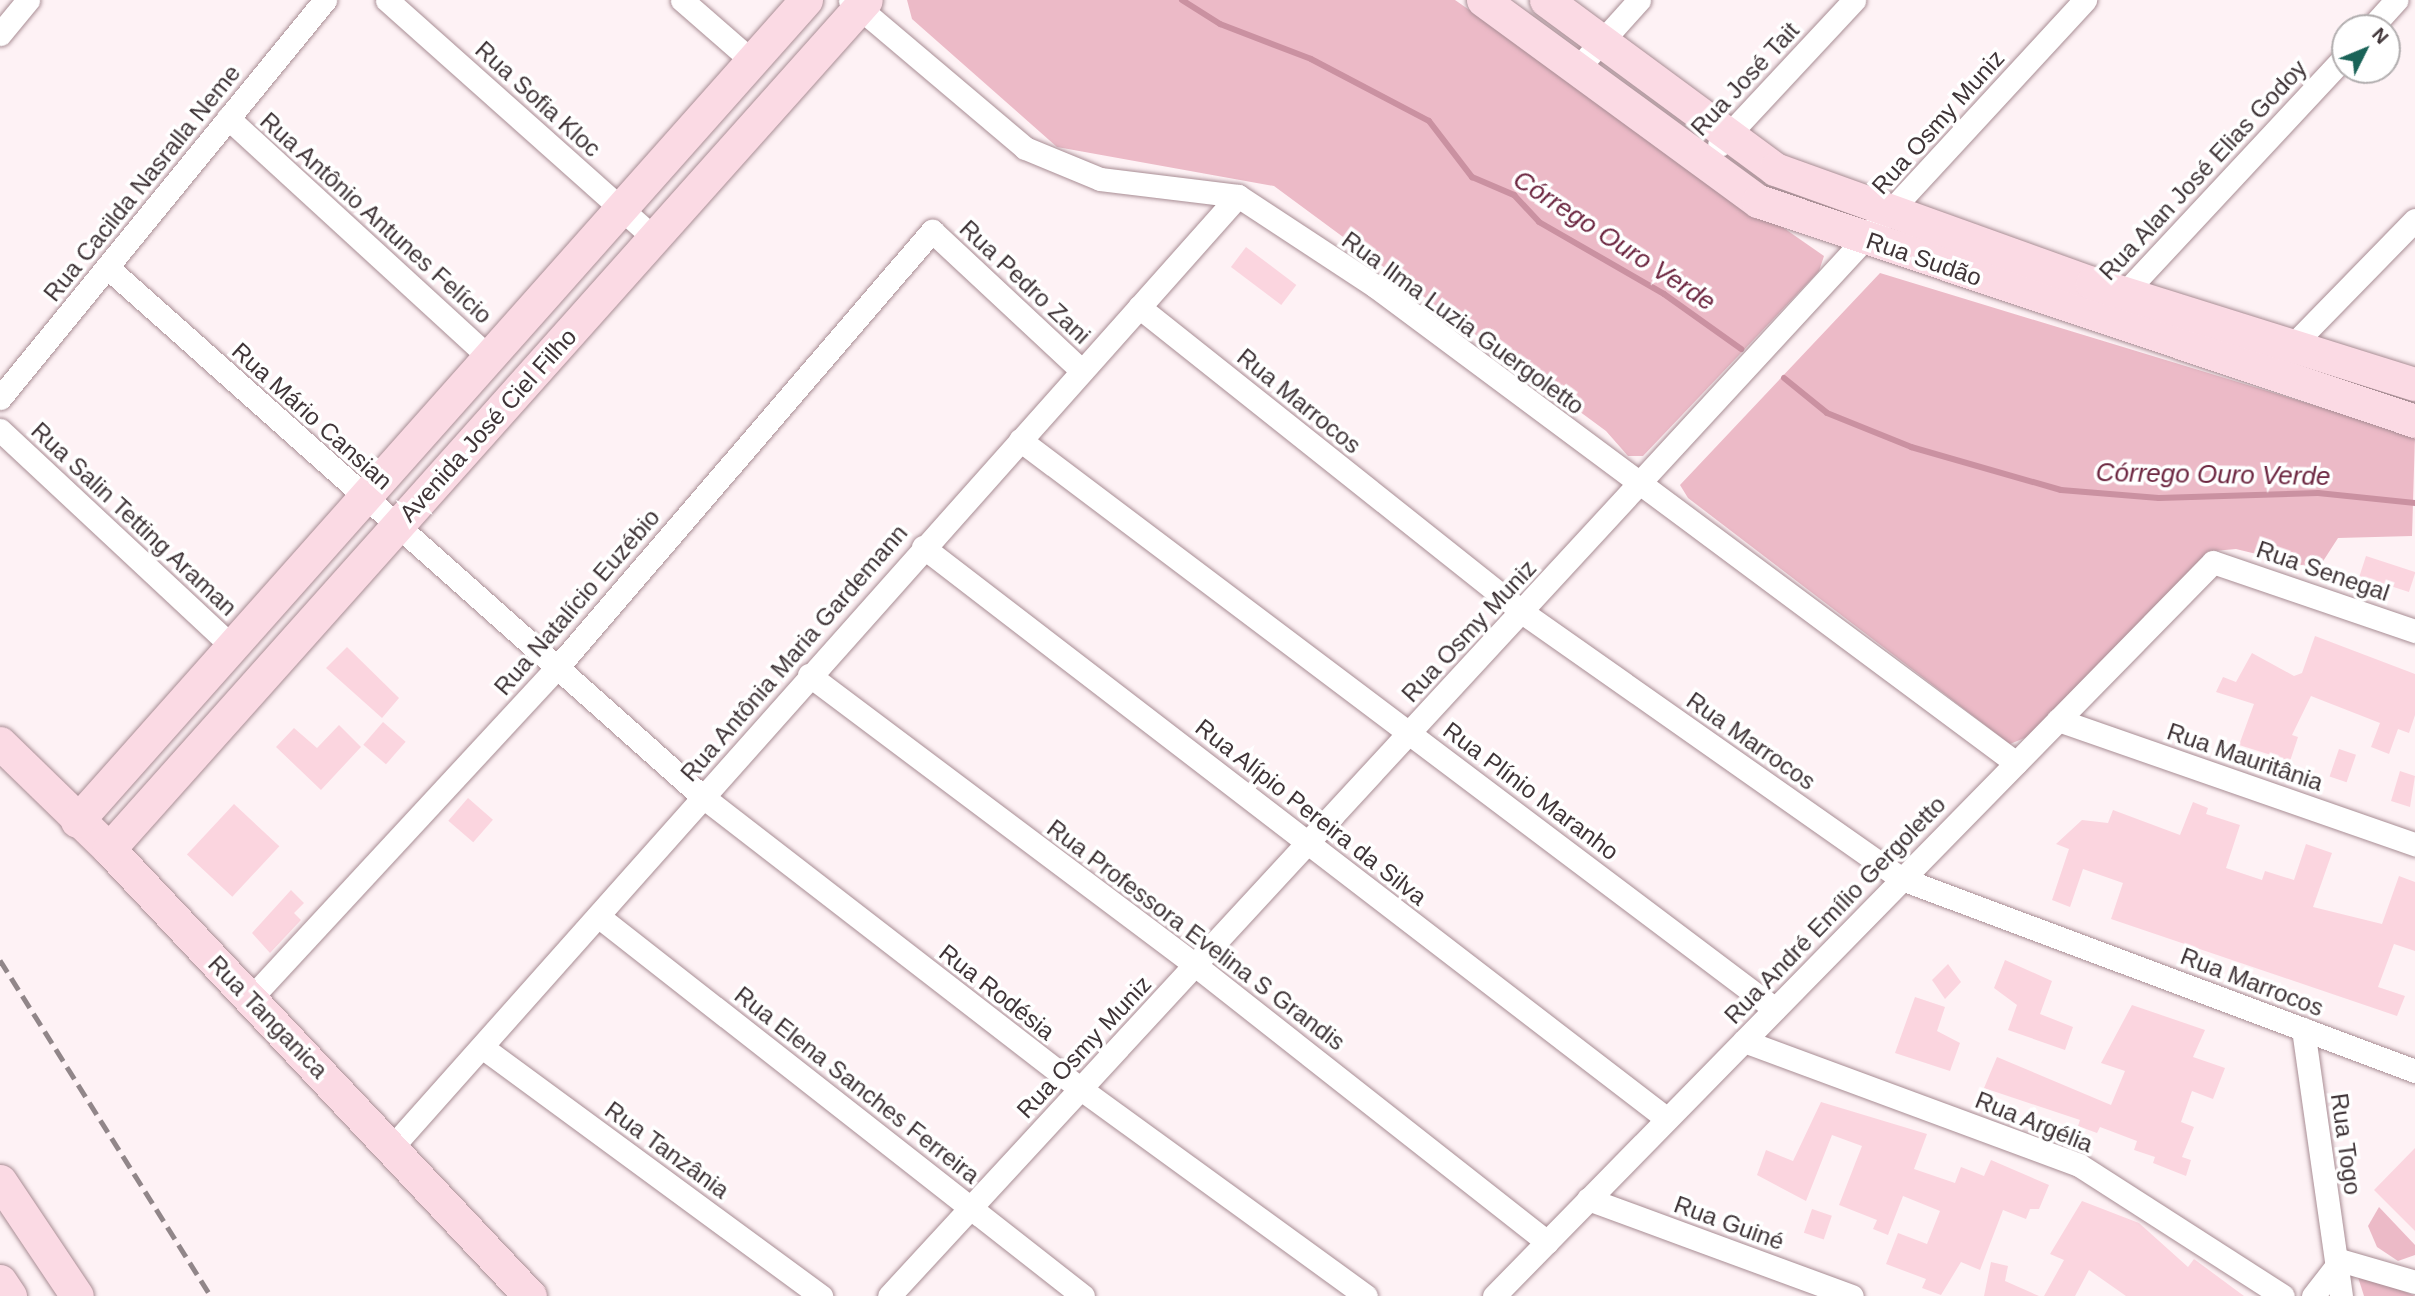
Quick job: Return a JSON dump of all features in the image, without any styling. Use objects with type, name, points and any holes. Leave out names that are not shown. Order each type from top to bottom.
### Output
[{"type":"street","points":[[0,34],[28,0]]},
{"type":"street","name":"Rua Cacilda Nasralla Neme","points":[[0,398],[325,0]]},
{"type":"street","name":"Rua Sofia Kloc","points":[[387,0],[654,238]]},
{"type":"street","points":[[682,0],[752,61]]},
{"type":"street","name":"Avenida José Ciel Filho","points":[[77,821],[806,0]]},
{"type":"street","name":"Rua Sudão","points":[[1483,0],[1758,201],[2263,375],[2415,421]]},
{"type":"street","name":"Rua Sudão","points":[[1546,0],[1774,169],[2126,294],[2415,384]]},
{"type":"street","points":[[1576,70],[1639,0]]},
{"type":"street","name":"Rua José Tait","points":[[1703,162],[1854,0]]},
{"type":"street","name":"Rua Osmy Muniz","points":[[889,1296],[2085,0]]},
{"type":"street","points":[[2384,14],[2396,0]]},
{"type":"street","name":"Avenida José Ciel Filho","points":[[109,849],[654,238],[858,3]]},
{"type":"street","name":"Rua Ilma Luzia Guergoletto","points":[[858,3],[1025,148],[1100,179],[1238,196],[1375,286],[1638,486],[2016,763]]},
{"type":"street","name":"Rua Alan José Elias Godoy","points":[[2098,319],[2126,294],[2331,71]]},
{"type":"street","name":"Rua Antônio Antunes Felício","points":[[228,118],[489,357]]},
{"type":"street","name":"Rua Antônia Maria Gardemann","points":[[392,1147],[808,675],[1238,196]]},
{"type":"street","points":[[2263,375],[2415,220]]},
{"type":"street","name":"Rua Pedro Zani","points":[[932,231],[1082,371]]},
{"type":"street","name":"Rua Natalício Euzébio","points":[[250,999],[555,670],[932,231]]},
{"type":"street","name":"Rua Mário Cansian","points":[[107,267],[555,670],[703,797]]},
{"type":"street","name":"Rua Marrocos","points":[[1139,307],[1522,612],[1902,879],[2415,1071]]},
{"type":"street","name":"Rua Salin Tetting Araman","points":[[0,430],[232,646]]},
{"type":"street","name":"Rua Plínio Maranho","points":[[1020,440],[1775,1009]]},
{"type":"street","name":"Rua Alípio Pereira da Silva","points":[[923,547],[1667,1119]]},
{"type":"street","name":"Rua André Emílio Gergoletto","points":[[1493,1296],[2213,562]]},
{"type":"street","name":"Rua Senegal","points":[[2213,562],[2415,631]]},
{"type":"street","name":"Rua Professora Evelina S Grandis","points":[[808,675],[1195,965],[1547,1241]]},
{"type":"street","name":"Rua Mauritânia","points":[[2058,720],[2415,844]]},
{"type":"street","name":"Rua Tanganica","points":[[0,743],[77,821],[109,849],[530,1296]]},
{"type":"street","name":"Rua Rodésia","points":[[703,797],[1080,1089],[1366,1296]]},
{"type":"street","name":"Rua Elena Sanches Ferreira","points":[[598,916],[1083,1296]]},
{"type":"street","name":"Rua Togo","points":[[2302,1028],[2341,1296]]},
{"type":"street","name":"Rua Argélia","points":[[1744,1041],[2079,1164],[2283,1296]]},
{"type":"street","name":"Rua Tanzânia","points":[[482,1047],[821,1296]]},
{"type":"street","points":[[0,1181],[76,1296]]},
{"type":"street","name":"Rua Guiné","points":[[1588,1199],[1852,1296]]},
{"type":"street","points":[[2314,1296],[2336,1263],[2415,1282]]},
{"type":"street","points":[[0,1281],[10,1296]]},
{"type":"shaded area","points":[[907,0],[1455,0],[1824,256],[1819,271],[1643,456],[1628,456],[1606,431],[1274,186],[1057,147],[912,19]]},
{"type":"shaded area","points":[[1880,273],[2415,436],[2412,536],[2338,538],[2318,569],[2236,549],[2214,551],[2027,737],[2010,744],[1688,498],[1680,485]]},
{"type":"shaded area","points":[[2379,1207],[2415,1245],[2415,1255],[2398,1261],[2377,1247],[2368,1226]]},
{"type":"shaded area","points":[[2358,1277],[2385,1284],[2415,1296],[2364,1296]]},
{"type":"building","points":[[1246,247],[1296,285],[1281,305],[1231,267]]},
{"type":"building","points":[[2366,556],[2415,572],[2409,592],[2360,576]]},
{"type":"building","points":[[2315,636],[2415,674],[2415,715],[2409,733],[2398,729],[2389,754],[2371,747],[2380,723],[2311,696],[2292,735],[2298,737],[2290,761],[2239,745],[2254,704],[2216,692],[2223,677],[2236,682],[2252,653],[2294,676],[2302,673]]},
{"type":"building","points":[[347,647],[399,698],[382,718],[326,668]]},
{"type":"building","points":[[383,722],[406,742],[386,764],[363,745]]},
{"type":"building","points":[[339,725],[361,747],[321,790],[276,747],[294,728],[317,748]]},
{"type":"building","points":[[2339,749],[2356,755],[2347,782],[2330,776]]},
{"type":"building","points":[[2400,771],[2415,776],[2410,807],[2391,801]]},
{"type":"building","points":[[468,798],[493,820],[473,842],[448,821]]},
{"type":"building","points":[[2193,802],[2208,808],[2206,814],[2240,825],[2226,868],[2262,880],[2265,871],[2294,880],[2306,844],[2332,853],[2313,907],[2382,924],[2399,876],[2415,882],[2415,951],[2394,944],[2378,987],[2405,996],[2397,1016],[2111,919],[2123,883],[2083,869],[2070,907],[2052,900],[2069,849],[2056,844],[2082,820],[2108,823],[2113,810],[2180,835]]},
{"type":"building","points":[[234,804],[279,846],[232,897],[187,854]]},
{"type":"building","points":[[291,890],[304,903],[294,913],[301,920],[270,953],[252,933]]},
{"type":"building","points":[[2005,960],[2052,981],[2040,1014],[2073,1027],[2065,1050],[2008,1030],[2017,1005],[1994,988]]},
{"type":"building","points":[[1948,964],[1961,982],[1945,999],[1932,980]]},
{"type":"building","points":[[1915,997],[1945,1007],[1937,1031],[1960,1043],[1950,1071],[1895,1053]]},
{"type":"building","points":[[2132,1005],[2205,1030],[2193,1057],[2225,1068],[2213,1099],[2192,1091],[2181,1122],[2194,1127],[2182,1157],[2191,1160],[2186,1176],[2153,1163],[2155,1157],[2134,1150],[2137,1141],[2100,1127],[2097,1133],[2078,1126],[2080,1120],[1984,1088],[1997,1057],[2111,1105],[2125,1071],[2101,1063]]},
{"type":"building","points":[[1821,1102],[1927,1134],[1914,1169],[1955,1183],[1961,1167],[1984,1176],[1991,1160],[2049,1185],[2039,1209],[2030,1209],[2026,1219],[2003,1210],[1980,1270],[1961,1262],[1941,1295],[1922,1288],[1926,1279],[1886,1264],[1898,1233],[1927,1244],[1940,1211],[1903,1196],[1888,1235],[1873,1229],[1877,1220],[1839,1205],[1862,1146],[1832,1135],[1806,1201],[1757,1175],[1766,1150],[1793,1161]]},
{"type":"building","points":[[2415,1148],[2415,1231],[2374,1190]]},
{"type":"building","points":[[2082,1201],[2139,1223],[2188,1267],[2194,1259],[2244,1296],[2126,1296],[2089,1270],[2075,1296],[2044,1296],[2064,1260],[2050,1254]]},
{"type":"building","points":[[1812,1209],[1832,1216],[1824,1239],[1804,1233]]},
{"type":"building","points":[[1991,1262],[2008,1266],[2005,1281],[2039,1296],[1984,1296]]},
{"type":"waterway","name":"Córrego Ouro Verde","points":[[1182,0],[1220,24],[1311,59],[1429,121],[1472,177],[1514,195],[1539,222],[1664,294],[1741,349]]},
{"type":"waterway","name":"Córrego Ouro Verde","points":[[1784,378],[1827,413],[1911,447],[2061,490],[2159,498],[2318,493],[2415,503]]},
{"type":"railway","points":[[0,960],[211,1296]]}]
